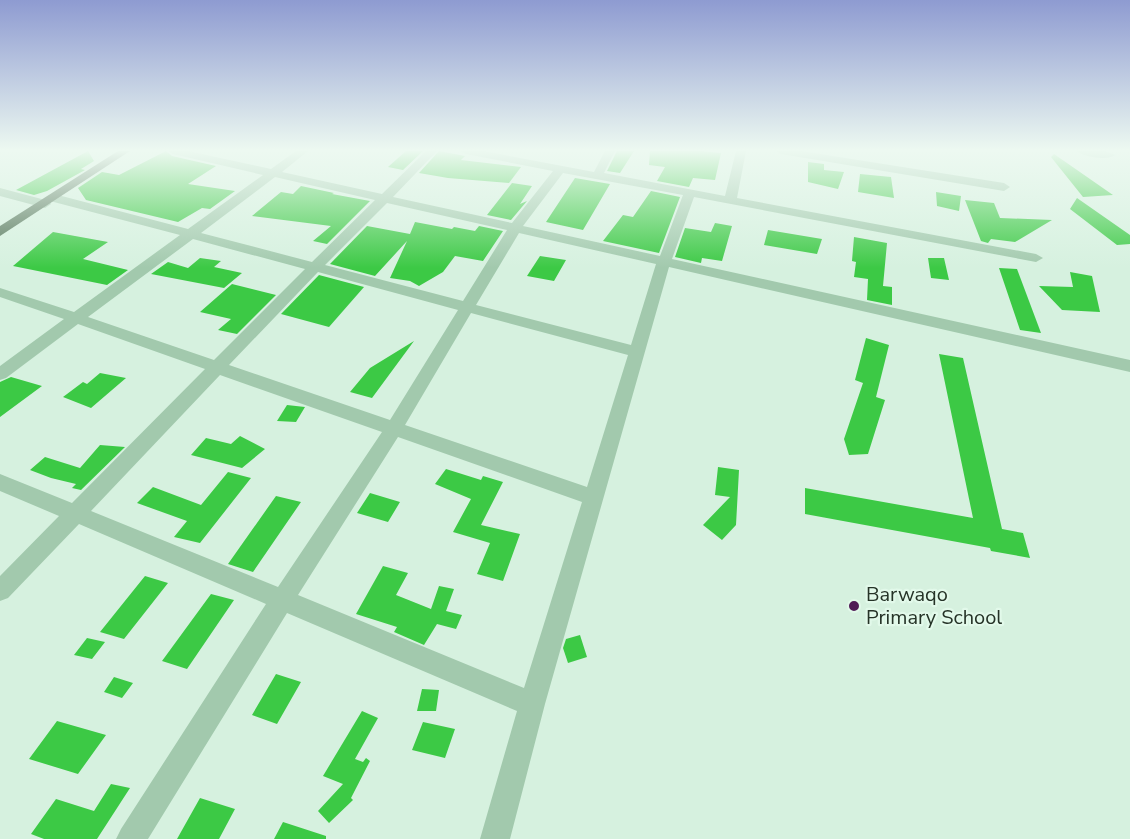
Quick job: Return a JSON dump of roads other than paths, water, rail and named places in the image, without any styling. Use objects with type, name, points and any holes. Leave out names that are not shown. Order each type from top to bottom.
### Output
[{"type":"main road","points":[[0,232],[65,190]]},
{"type":"street","points":[[0,374],[251,190]]},
{"type":"street","points":[[348,190],[1130,366]]},
{"type":"street","points":[[0,591],[314,268],[393,190]]},
{"type":"street","points":[[131,839],[394,428],[469,308],[515,228],[544,190]]},
{"type":"street","points":[[674,190],[1036,258]]},
{"type":"street","points":[[730,201],[732,190]]},
{"type":"street","points":[[0,192],[49,201],[190,235],[637,352]]},
{"type":"street","points":[[495,839],[532,704],[664,262],[690,193]]},
{"type":"street","points":[[0,292],[219,366],[594,498]]},
{"type":"street","points":[[0,482],[532,704]]},
{"type":"place","name":"Barwaqo Primary School","points":[[854,606]]}]
